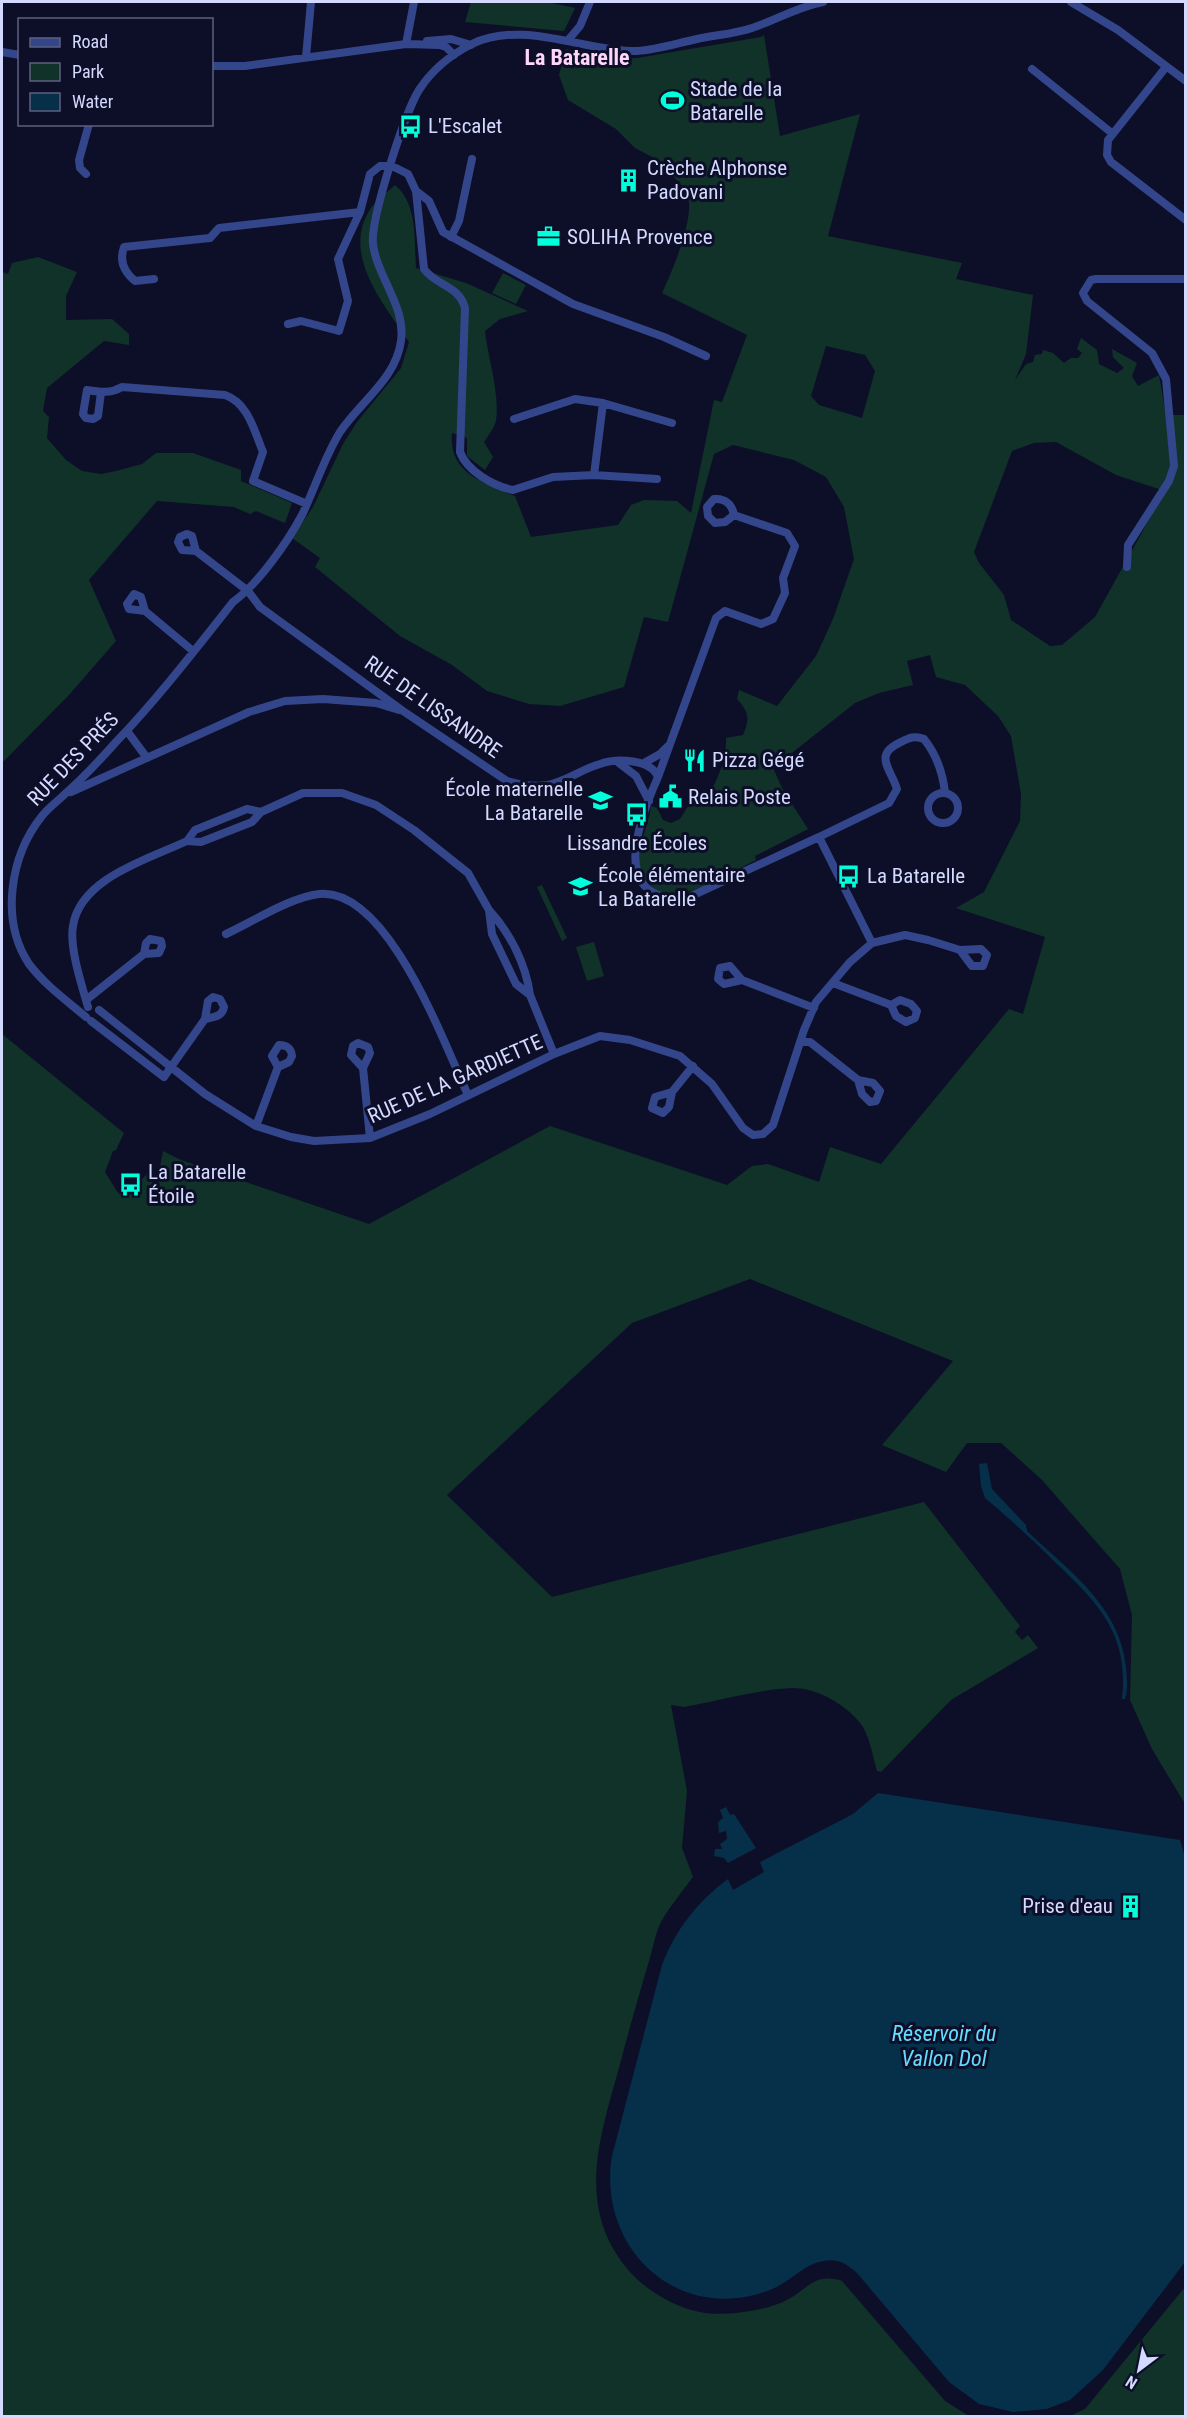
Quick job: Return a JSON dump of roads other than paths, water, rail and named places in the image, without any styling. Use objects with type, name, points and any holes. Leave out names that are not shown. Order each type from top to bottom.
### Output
[{"type":"street","points":[[306,57],[311,2]]},
{"type":"street","points":[[406,44],[414,2]]},
{"type":"street","points":[[569,39],[580,26],[590,2]]},
{"type":"street","points":[[417,44],[451,39],[471,45],[501,36],[569,39],[604,50],[640,51],[751,28],[805,5],[823,2]]},
{"type":"street","points":[[1071,2],[1118,30],[1185,81]]},
{"type":"street","points":[[213,66],[245,66],[406,44],[446,47],[454,55]]},
{"type":"street","name":"RUE DES PRÉS","points":[[99,1010],[87,1011],[71,1005],[50,988],[28,963],[16,938],[12,920],[12,892],[17,862],[26,841],[44,813],[127,731],[233,602],[248,591],[288,537],[307,504],[339,434],[353,414],[388,374],[401,340],[399,315],[376,261],[373,221],[418,92],[440,65],[471,45]]},
{"type":"street","points":[[2,52],[18,55]]},
{"type":"street","points":[[1166,67],[1113,134],[1107,146],[1111,162],[1185,220]]},
{"type":"street","points":[[1032,69],[1113,134]]},
{"type":"street","points":[[86,174],[80,168],[79,159],[88,126]]},
{"type":"street","points":[[451,237],[459,220],[472,159]]},
{"type":"street","points":[[288,324],[301,321],[339,331],[348,301],[338,259],[360,212],[370,174],[381,166],[392,166],[408,174],[416,191],[423,268],[431,279],[455,290],[462,297],[465,308],[460,452],[462,460],[483,477],[513,490],[553,477],[657,479]]},
{"type":"street","points":[[416,191],[429,201],[440,229],[451,237],[573,304],[664,337],[706,356]]},
{"type":"street","points":[[154,279],[135,281],[130,277],[123,268],[121,254],[123,247],[210,237],[219,228],[360,212]]},
{"type":"street","points":[[1127,567],[1128,545],[1169,481],[1174,466],[1166,379],[1152,353],[1087,301],[1083,292],[1091,280],[1096,279],[1185,279]]},
{"type":"street","points":[[101,392],[111,393],[122,387],[225,396],[237,400],[243,406],[263,452],[253,481],[307,504]]},
{"type":"street","points":[[514,418],[575,399],[603,403],[672,423]]},
{"type":"street","points":[[594,476],[603,403]]},
{"type":"street","points":[[734,514],[787,533],[792,538],[795,546],[783,578],[785,593],[773,619],[766,623],[761,624],[725,611],[716,618],[637,835],[634,859],[641,880],[654,894],[668,900],[687,898],[889,803],[897,789],[885,762],[885,754],[890,747],[911,737],[924,739],[928,744],[943,777],[945,793]]},
{"type":"street","name":"RUE DE LISSANDRE","points":[[196,550],[248,591],[260,607],[403,711],[507,782],[548,785],[572,777],[597,764],[642,763]]},
{"type":"street","points":[[145,611],[193,651]]},
{"type":"street","points":[[65,794],[249,712],[285,701],[323,699],[376,703],[403,711]]},
{"type":"street","points":[[127,731],[147,758]]},
{"type":"street","points":[[636,776],[642,763],[660,754],[668,746]]},
{"type":"street","points":[[617,762],[636,776],[649,801]]},
{"type":"street","points":[[642,763],[651,766],[657,779]]},
{"type":"street","points":[[643,786],[647,787],[657,779]]},
{"type":"street","points":[[187,841],[201,842],[252,822],[261,812],[303,793],[342,793],[376,805],[468,873],[489,910],[504,927],[527,978],[530,995],[554,1054]]},
{"type":"street","points":[[205,1019],[164,1077],[87,1011],[73,939],[73,924],[80,904],[96,885],[187,841],[195,830],[247,809],[261,812]]},
{"type":"street","points":[[819,837],[872,943]]},
{"type":"street","points":[[226,934],[277,910],[320,894],[351,901],[372,917],[404,960],[468,1095]]},
{"type":"street","points":[[489,910],[492,933],[516,984],[530,995]]},
{"type":"street","points":[[858,1080],[810,1042],[800,1042],[813,1008],[850,962],[872,943],[905,935],[960,950]]},
{"type":"street","points":[[87,1011],[144,954]]},
{"type":"street","points":[[742,980],[813,1008]]},
{"type":"street","points":[[833,983],[891,1005]]},
{"type":"street","points":[[87,1011],[98,1018],[99,1010]]},
{"type":"street","name":"RUE DE LA GARDIETTE","points":[[99,1010],[205,1094],[256,1126],[291,1137],[314,1141],[370,1138],[430,1114],[554,1054],[600,1036],[658,1048],[680,1056],[712,1084],[742,1128],[753,1135],[763,1134],[773,1125],[800,1042]]},
{"type":"street","points":[[672,1092],[693,1066]]},
{"type":"street","points":[[256,1126],[278,1067]]},
{"type":"street","points":[[363,1068],[370,1138]]},
{"type":"water","points":[[987,1463],[992,1489],[1026,1525],[1027,1531],[1075,1575],[1103,1607],[1122,1645],[1126,1667],[1125,1699],[1122,1699],[1121,1657],[1108,1623],[1086,1593],[1022,1530],[985,1498],[981,1486],[979,1464]]},
{"type":"water","name":"Réservoir du Vallon Dol","points":[[878,1793],[1180,1840],[1185,1857],[1185,2262],[1103,2370],[1070,2400],[1047,2409],[1013,2412],[979,2404],[949,2382],[857,2273],[842,2262],[829,2260],[819,2262],[805,2268],[775,2288],[750,2296],[719,2299],[690,2293],[665,2281],[644,2264],[627,2242],[616,2215],[610,2187],[612,2156],[662,1965],[681,1928],[697,1907],[728,1879],[733,1890],[764,1872],[760,1862],[853,1814]]},
{"type":"water","points":[[726,1807],[730,1815],[734,1814],[756,1848],[728,1863],[724,1858],[714,1856],[715,1849],[722,1849],[720,1844],[727,1839],[726,1831],[719,1833],[718,1822],[723,1818],[720,1810]]},
{"type":"place","name":"Stade de la Batarelle","points":[[672,101]]},
{"type":"place","name":"L'Escalet","points":[[410,126]]},
{"type":"place","name":"Crèche Alphonse Padovani","points":[[629,180]]},
{"type":"place","name":"SOLIHA Provence","points":[[549,237]]},
{"type":"place","name":"Pizza Gégé","points":[[694,760]]},
{"type":"place","name":"Relais Poste","points":[[670,797]]},
{"type":"place","name":"École maternelle La Batarelle","points":[[601,801]]},
{"type":"place","name":"Lissandre Écoles","points":[[637,815]]},
{"type":"place","name":"La Batarelle","points":[[849,876]]},
{"type":"place","name":"École élémentaire La Batarelle","points":[[580,887]]},
{"type":"place","name":"La Batarelle Étoile","points":[[130,1184]]},
{"type":"place","name":"Prise d'eau","points":[[1131,1906]]},
{"type":"district","name":"La Batarelle","points":[[577,57]]}]
